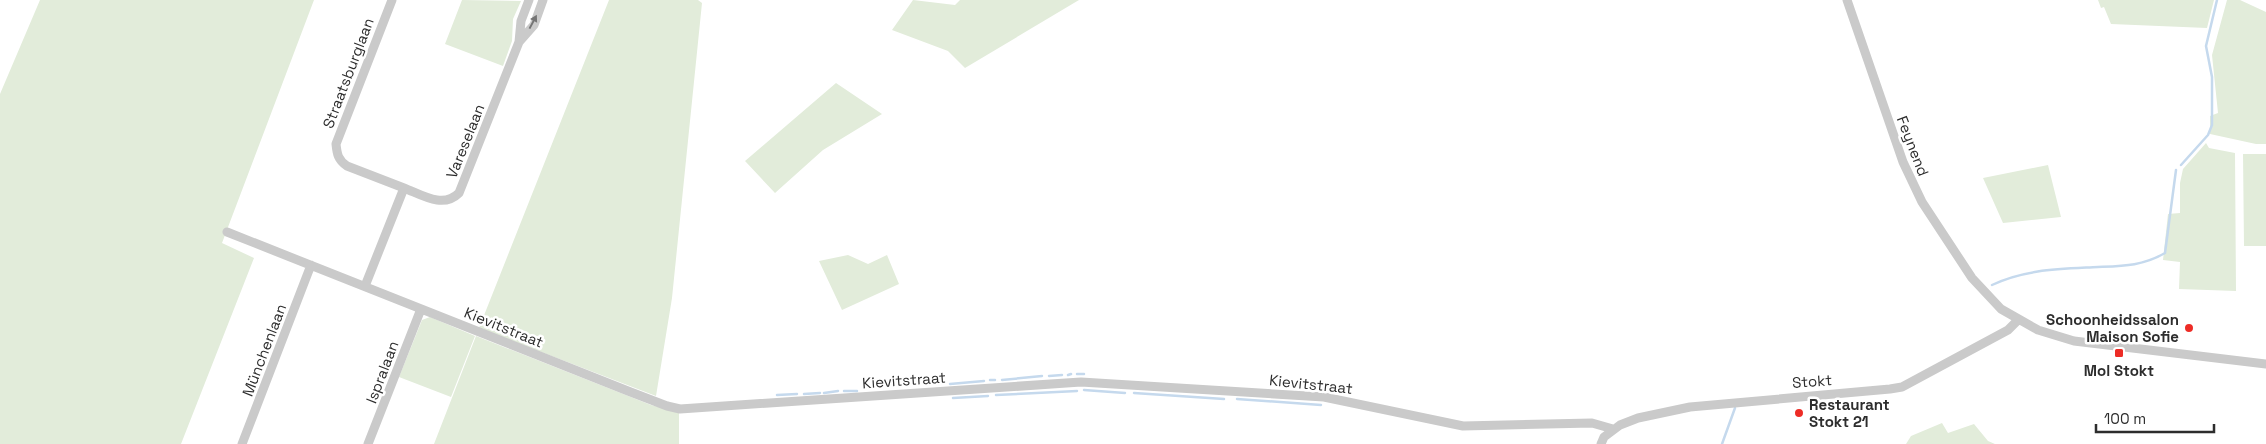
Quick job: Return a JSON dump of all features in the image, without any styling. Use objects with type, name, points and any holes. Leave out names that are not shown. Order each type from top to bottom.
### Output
[{"type":"street","name":"Straatsburglaan","points":[[392,0],[336,144],[337,154],[341,162],[347,166],[404,188]]},
{"type":"street","name":"Vareselaan","points":[[404,188],[444,202],[452,200],[459,193],[519,42],[521,21],[529,0]]},
{"type":"street","name":"Vareselaan","points":[[519,42],[534,24],[543,0]]},
{"type":"street","name":"Feynend","points":[[1847,0],[1908,174],[1934,223],[1980,288],[2001,309],[2046,334],[2074,341],[2266,364]]},
{"type":"street","points":[[365,286],[404,188]]},
{"type":"street","name":"Kievitstraat","points":[[227,232],[666,406],[680,408],[1081,382],[1324,397],[1463,426],[1592,423],[1612,429]]},
{"type":"street","name":"Münchenlaan","points":[[242,444],[311,265]]},
{"type":"street","name":"Ispralaan","points":[[368,444],[421,309]]},
{"type":"street","name":"Stokt","points":[[1600,444],[1612,429],[1638,418],[1690,407],[1890,389],[1902,386],[2008,330],[2018,320]]},
{"type":"green space","points":[[40,0],[314,0],[222,243],[254,258],[181,444],[0,444],[0,94]]},
{"type":"green space","points":[[462,0],[521,1],[513,19],[512,41],[503,66],[445,44]]},
{"type":"green space","points":[[609,0],[698,0],[702,3],[672,298],[656,396],[479,328]]},
{"type":"green space","points":[[913,0],[955,5],[960,0],[1079,0],[965,68],[948,51],[892,30]]},
{"type":"green space","points":[[2098,0],[2214,0],[2207,28],[2111,24],[2104,7],[2101,8]]},
{"type":"green space","points":[[2227,0],[2240,0],[2266,12],[2266,144],[2256,144],[2210,134],[2210,116],[2218,113],[2212,55]]},
{"type":"green space","points":[[836,83],[882,114],[823,150],[775,193],[745,161]]},
{"type":"green space","points":[[2206,143],[2209,148],[2235,153],[2236,291],[2179,289],[2180,262],[2163,260],[2168,214],[2180,213],[2180,183],[2183,169]]},
{"type":"green space","points":[[2243,154],[2266,154],[2266,246],[2244,246]]},
{"type":"green space","points":[[2048,165],[2061,217],[2003,223],[1983,178]]},
{"type":"green space","points":[[848,255],[868,264],[887,255],[899,284],[842,310],[819,261]]},
{"type":"green space","points":[[430,317],[475,336],[451,397],[399,377],[422,320]]},
{"type":"green space","points":[[476,336],[651,405],[679,412],[679,444],[434,444]]},
{"type":"green space","points":[[1942,423],[1948,433],[1974,424],[1988,441],[1995,444],[1906,444],[1911,436]]},
{"type":"waterway","points":[[2181,165],[2208,135],[2212,125],[2212,77],[2206,46],[2217,0]]},
{"type":"waterway","points":[[1992,285],[2030,273],[2070,268],[2116,266],[2149,261],[2165,253],[2176,170]]},
{"type":"waterway","points":[[1077,374],[1084,374]]},
{"type":"waterway","points":[[1049,376],[1062,375]]},
{"type":"waterway","points":[[1002,380],[1042,376]]},
{"type":"waterway","points":[[990,380],[995,380]]},
{"type":"waterway","points":[[950,384],[984,381]]},
{"type":"waterway","points":[[1084,390],[1125,393]]},
{"type":"waterway","points":[[824,393],[838,391]]},
{"type":"waterway","points":[[844,391],[857,391]]},
{"type":"waterway","points":[[996,395],[1077,391]]},
{"type":"waterway","points":[[804,394],[820,393]]},
{"type":"waterway","points":[[1134,393],[1224,399]]},
{"type":"waterway","points":[[777,395],[797,394]]},
{"type":"waterway","points":[[953,398],[988,396]]},
{"type":"waterway","points":[[1237,399],[1321,405]]},
{"type":"waterway","points":[[1722,444],[1735,408]]},
{"type":"place","name":"Schoonheidssalon Maison Sofie","points":[[2189,328]]},
{"type":"place","name":"Mol Stokt","points":[[2119,353]]},
{"type":"place","name":"Restaurant Stokt 21","points":[[1799,413]]}]
